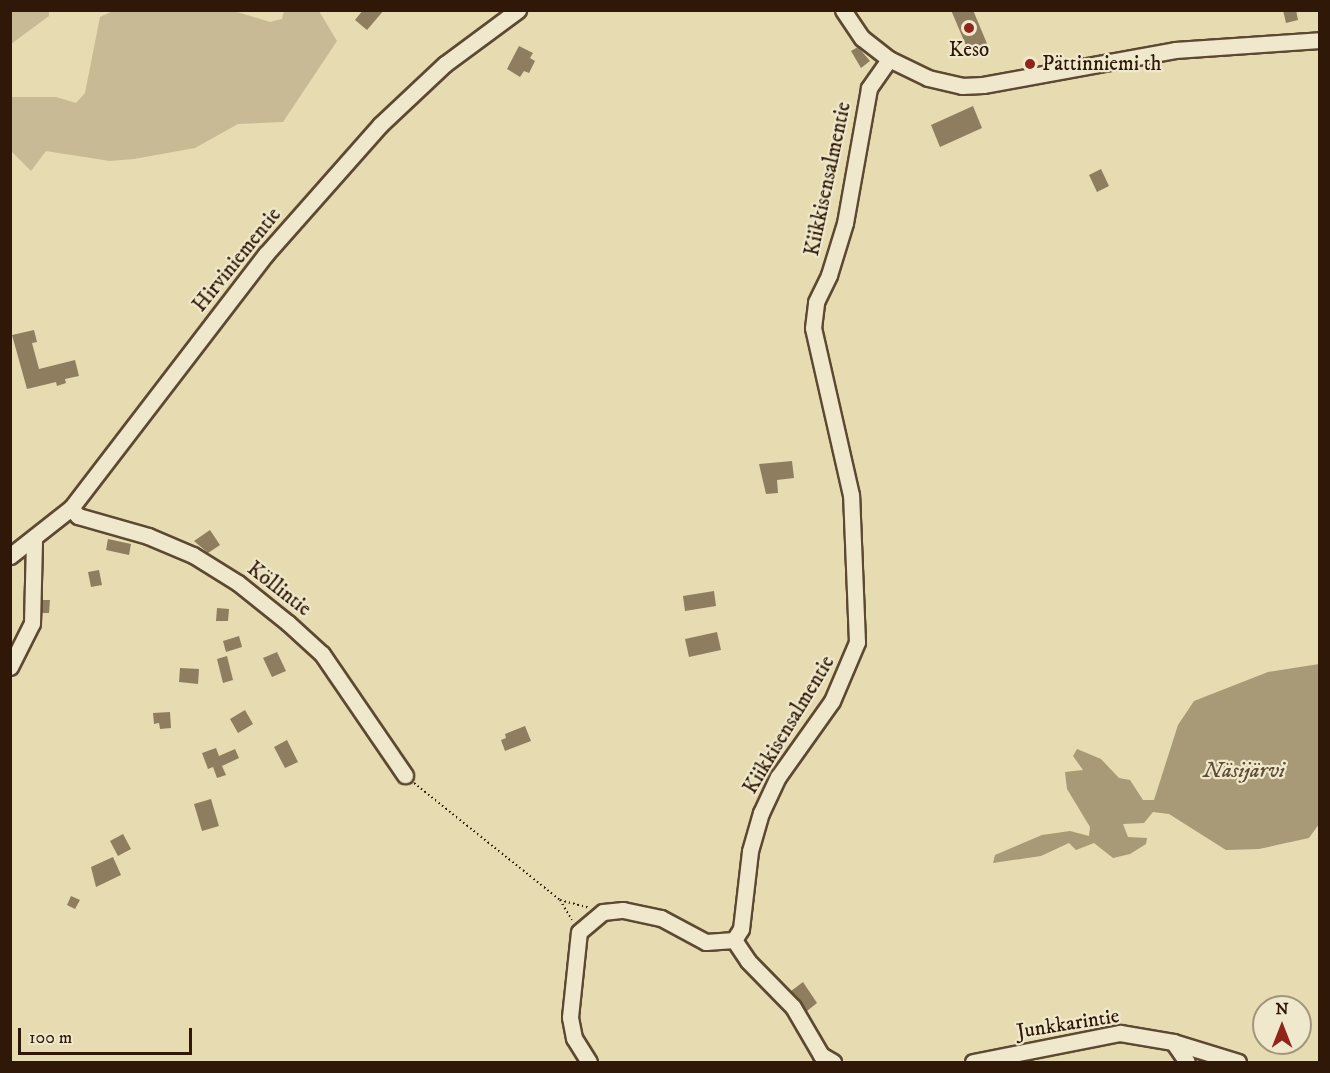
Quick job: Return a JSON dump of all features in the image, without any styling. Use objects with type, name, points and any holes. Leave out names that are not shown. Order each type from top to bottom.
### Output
[{"type":"street","name":"Hirviniementie","points":[[10,556],[34,540],[71,508],[266,254],[380,125],[445,64],[518,10]]},
{"type":"street","points":[[843,10],[862,38],[889,59],[928,78],[962,86],[983,86],[1175,50],[1320,40]]},
{"type":"street","name":"Kiikkisensalmentie","points":[[734,940],[741,929],[750,851],[761,813],[778,777],[831,701],[857,642],[851,495],[813,328],[816,302],[829,274],[845,223],[869,88],[889,59]]},
{"type":"street","name":"Köllintie","points":[[71,508],[78,516],[148,536],[193,555],[238,583],[288,623],[328,662],[405,775]]},
{"type":"street","points":[[10,667],[33,617],[34,540]]},
{"type":"street","points":[[590,1062],[574,1038],[570,1017],[579,932],[603,912],[624,910],[661,918],[706,942],[734,940],[748,962],[793,1006],[821,1055],[833,1062]]},
{"type":"street","name":"Junkkarintie","points":[[973,1062],[1120,1033],[1173,1042],[1238,1062]]},
{"type":"street","points":[[1173,1042],[1187,1062]]},
{"type":"path","points":[[405,775],[560,900],[579,932]]},
{"type":"path","points":[[560,900],[603,912]]},
{"type":"shaded area","points":[[11,10],[49,11],[49,16],[11,44]]},
{"type":"shaded area","points":[[115,10],[234,11],[270,22],[282,19],[284,11],[319,11],[337,41],[283,122],[238,124],[195,148],[134,159],[110,161],[46,151],[31,171],[11,151],[11,97],[56,97],[76,103],[85,93],[100,17]]},
{"type":"water","name":"Näsijärvi","points":[[1319,664],[1319,824],[1309,838],[1259,849],[1226,850],[1169,814],[1153,812],[1144,823],[1123,824],[1128,837],[1147,838],[1146,844],[1130,854],[1113,858],[1094,843],[1076,850],[1069,843],[1041,856],[993,863],[995,855],[1042,835],[1070,831],[1089,836],[1090,827],[1067,789],[1065,772],[1083,770],[1073,756],[1077,749],[1101,759],[1119,778],[1130,780],[1143,800],[1154,800],[1178,725],[1194,701],[1268,672]]},
{"type":"building","points":[[363,10],[384,10],[367,30],[355,20]]},
{"type":"building","name":"Keso","points":[[951,10],[973,10],[988,46],[970,55]]},
{"type":"building","points":[[1283,10],[1296,10],[1298,20],[1286,23]]},
{"type":"building","points":[[519,46],[533,53],[530,58],[535,61],[529,73],[524,71],[520,77],[507,69]]},
{"type":"building","points":[[858,47],[870,61],[861,68],[851,51]]},
{"type":"building","points":[[973,106],[982,128],[940,147],[931,125]]},
{"type":"building","points":[[1101,169],[1109,186],[1097,192],[1089,175]]},
{"type":"building","points":[[34,330],[37,342],[32,343],[39,369],[75,360],[79,376],[65,379],[66,383],[57,386],[56,382],[27,389],[12,335]]},
{"type":"building","points":[[792,461],[794,478],[777,480],[778,493],[766,494],[759,464]]},
{"type":"building","points":[[210,530],[220,545],[208,553],[194,541]]},
{"type":"building","points":[[108,539],[131,544],[129,555],[106,550]]},
{"type":"building","points":[[99,570],[102,585],[91,587],[88,572]]},
{"type":"building","points":[[714,591],[716,606],[685,611],[683,596]]},
{"type":"building","points":[[42,600],[50,600],[49,613],[42,613]]},
{"type":"building","points":[[217,608],[229,609],[228,621],[216,621]]},
{"type":"building","points":[[717,632],[721,650],[689,657],[685,639]]},
{"type":"building","points":[[239,636],[242,647],[226,652],[223,641]]},
{"type":"building","points":[[277,652],[286,671],[272,677],[263,658]]},
{"type":"building","points":[[227,656],[233,680],[223,683],[217,659]]},
{"type":"building","points":[[180,668],[199,669],[198,684],[179,682]]},
{"type":"building","points":[[245,710],[253,724],[238,733],[230,719]]},
{"type":"building","points":[[170,712],[171,728],[160,729],[159,723],[154,724],[153,713]]},
{"type":"building","points":[[525,726],[531,741],[505,751],[501,740],[506,738],[505,734]]},
{"type":"building","points":[[287,740],[298,762],[285,768],[274,747]]},
{"type":"building","points":[[216,748],[219,756],[235,749],[239,758],[222,766],[226,775],[217,778],[213,767],[208,769],[202,753]]},
{"type":"building","points":[[211,799],[219,826],[202,831],[194,804]]},
{"type":"building","points":[[123,834],[131,849],[118,856],[110,841]]},
{"type":"building","points":[[113,857],[121,875],[96,887],[91,867]]},
{"type":"building","points":[[71,896],[80,900],[75,909],[67,905]]},
{"type":"building","points":[[803,982],[817,1003],[807,1011],[791,991]]},
{"type":"place","name":"Keso","points":[[969,28]]},
{"type":"place","name":"Pättinniemi th","points":[[1030,64]]}]
